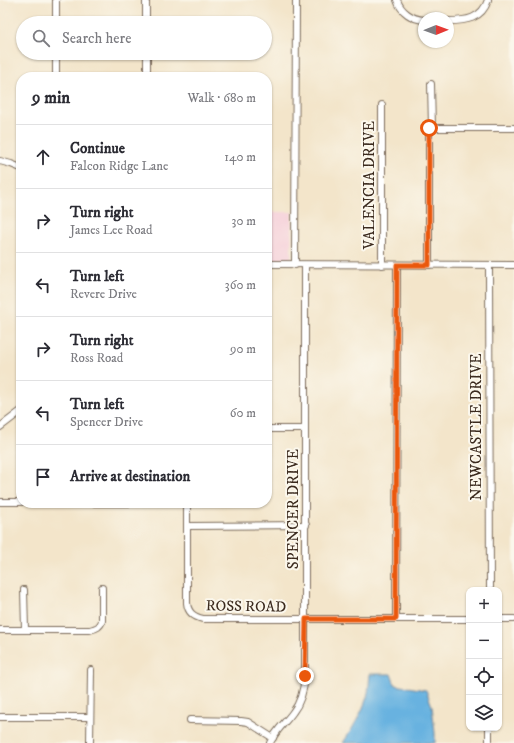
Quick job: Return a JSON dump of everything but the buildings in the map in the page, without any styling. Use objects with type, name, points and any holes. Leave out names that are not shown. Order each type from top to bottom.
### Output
[{"type":"street","points":[[56,0],[56,16]]},
{"type":"street","points":[[146,0],[146,16]]},
{"type":"street","points":[[295,265],[296,0]]},
{"type":"street","points":[[397,0],[400,7],[409,16],[418,19]]},
{"type":"street","points":[[454,21],[467,20],[475,17],[483,10],[488,0]]},
{"type":"street","points":[[56,60],[56,72]]},
{"type":"street","points":[[147,60],[147,72]]},
{"type":"street","points":[[431,84],[432,128]]},
{"type":"street","name":"VALENCIA DRIVE","points":[[382,106],[382,265]]},
{"type":"street","points":[[429,265],[429,128],[514,128]]},
{"type":"street","points":[[0,161],[16,166]]},
{"type":"street","points":[[272,264],[514,265]]},
{"type":"street","name":"SPENCER DRIVE","points":[[271,740],[295,710],[304,687],[305,676],[305,265]]},
{"type":"street","points":[[396,619],[397,265]]},
{"type":"street","name":"NEWCASTLE DRIVE","points":[[489,265],[490,587]]},
{"type":"street","points":[[0,427],[16,415]]},
{"type":"street","points":[[272,430],[305,429]]},
{"type":"street","points":[[0,502],[16,502]]},
{"type":"street","points":[[187,508],[187,526],[306,525]]},
{"type":"street","name":"ROSS ROAD","points":[[187,526],[187,608],[198,618],[466,619]]},
{"type":"street","points":[[0,630],[90,630],[96,628],[100,626],[102,621],[102,588]]},
{"type":"street","points":[[24,590],[25,630]]},
{"type":"street","points":[[502,619],[514,619]]},
{"type":"street","points":[[90,670],[90,743]]},
{"type":"street","points":[[0,717],[90,717]]},
{"type":"street","points":[[190,720],[248,722],[271,740]]},
{"type":"street","points":[[490,731],[490,743]]},
{"type":"shaded area","points":[[272,212],[292,212],[291,261],[272,261]]},
{"type":"water","points":[[370,674],[391,674],[395,685],[426,690],[432,706],[435,743],[343,743],[365,703]]},
{"type":"route","points":[[305,676],[306,619],[396,619],[397,265],[429,265],[429,128]]}]
